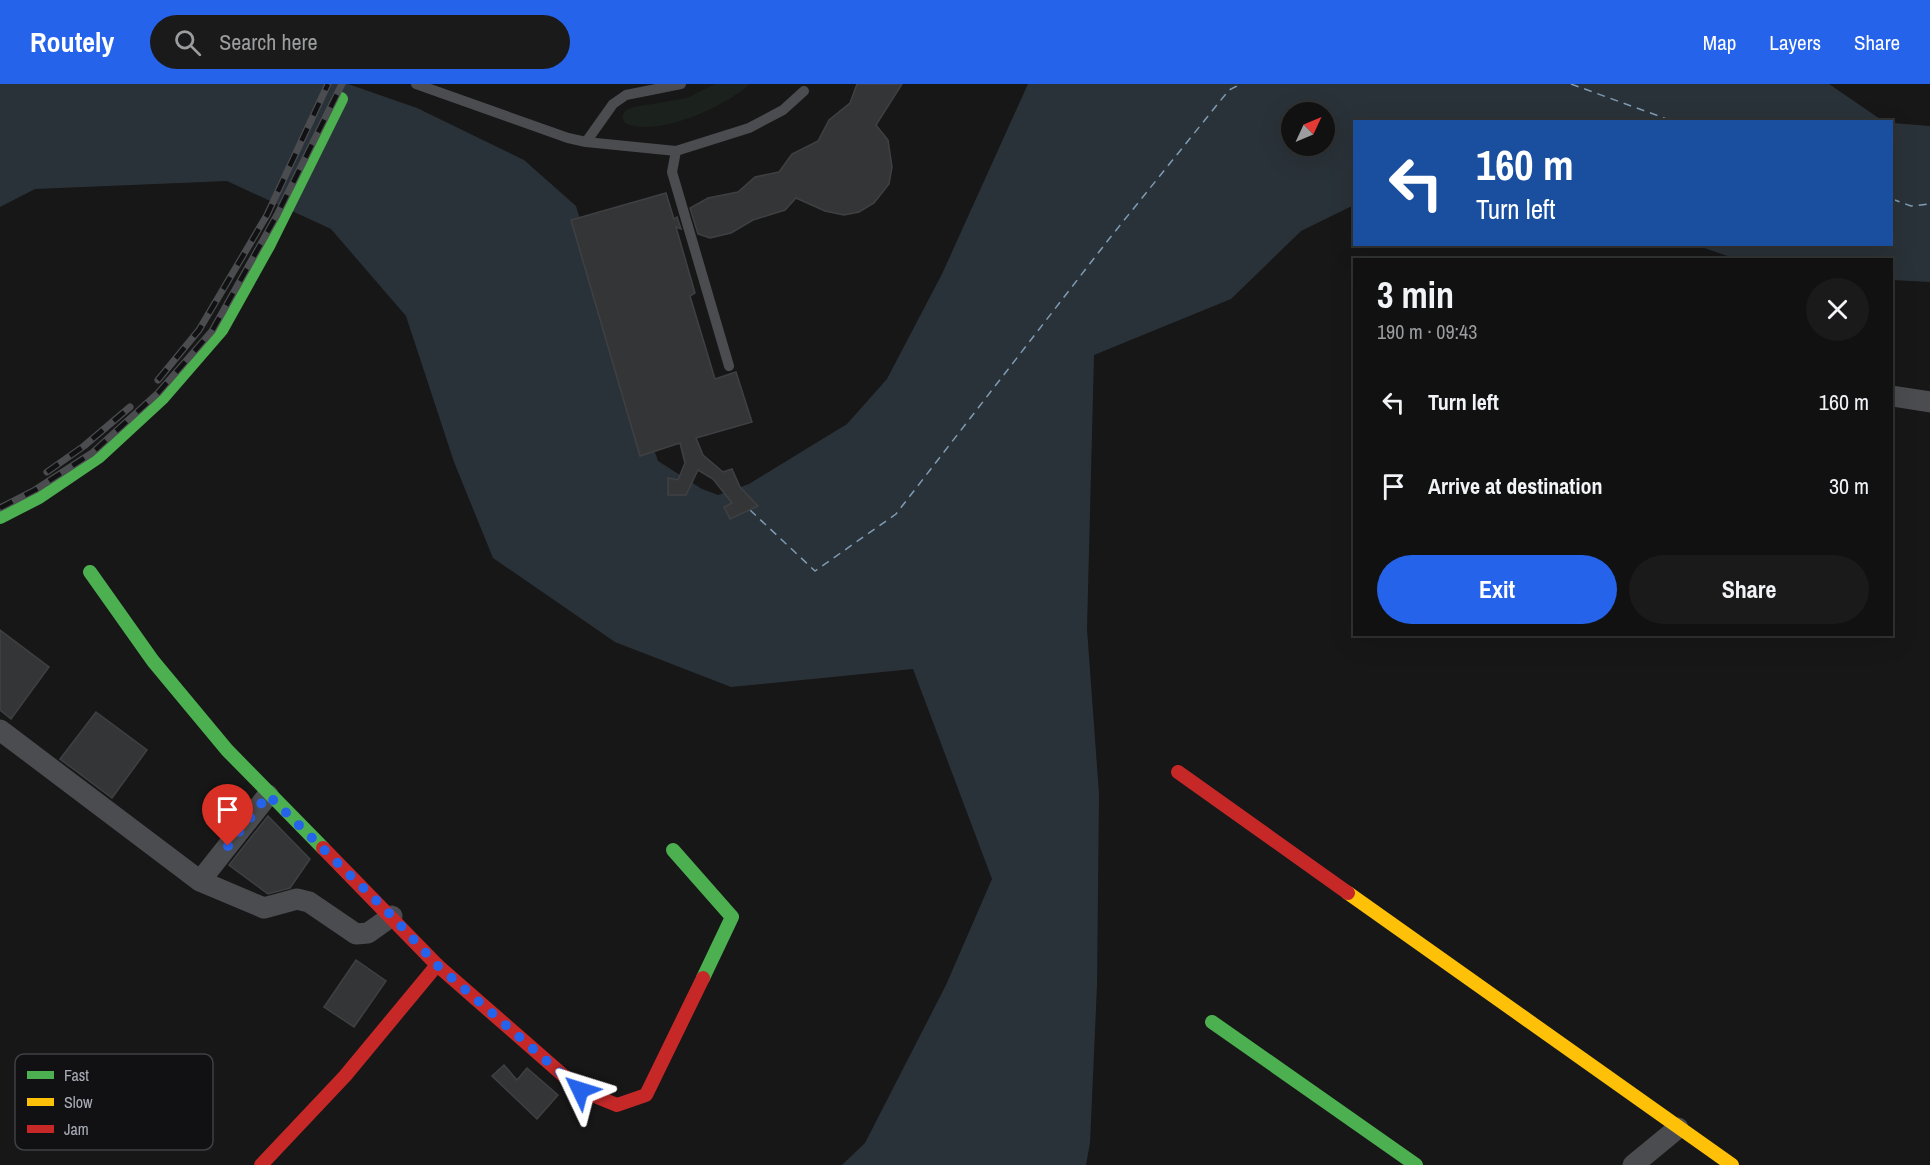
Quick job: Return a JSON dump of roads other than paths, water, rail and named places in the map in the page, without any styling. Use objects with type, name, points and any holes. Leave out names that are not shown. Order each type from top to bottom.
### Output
[{"type":"street","points":[[0,517],[39,497],[98,457],[163,397],[221,330],[269,244],[341,99]]},
{"type":"street","points":[[1893,396],[1930,402]]},
{"type":"street","points":[[90,572],[153,661],[268,795],[392,916],[437,965],[580,1090],[617,1105],[646,1095],[732,918],[673,850]]},
{"type":"street","points":[[0,730],[200,880],[264,908],[297,898],[309,902],[356,934],[368,933],[392,916]]},
{"type":"street","points":[[1178,772],[1732,1165]]},
{"type":"street","points":[[200,880],[268,795]]},
{"type":"street","points":[[263,1164],[345,1076],[437,965]]},
{"type":"street","points":[[1212,1022],[1410,1164]]},
{"type":"street","points":[[1633,1165],[1678,1128]]},
{"type":"lane","points":[[416,84],[586,142],[675,151],[749,128],[783,110],[804,92]]},
{"type":"lane","points":[[586,142],[613,104],[626,95],[681,84]]},
{"type":"lane","points":[[675,151],[672,172],[729,366]]},
{"type":"railway","points":[[158,380],[199,330],[267,215],[328,84]]},
{"type":"railway","points":[[0,508],[35,490],[92,453],[158,393],[212,331],[277,215],[342,84]]},
{"type":"railway","points":[[47,472],[84,446],[130,407]]}]
